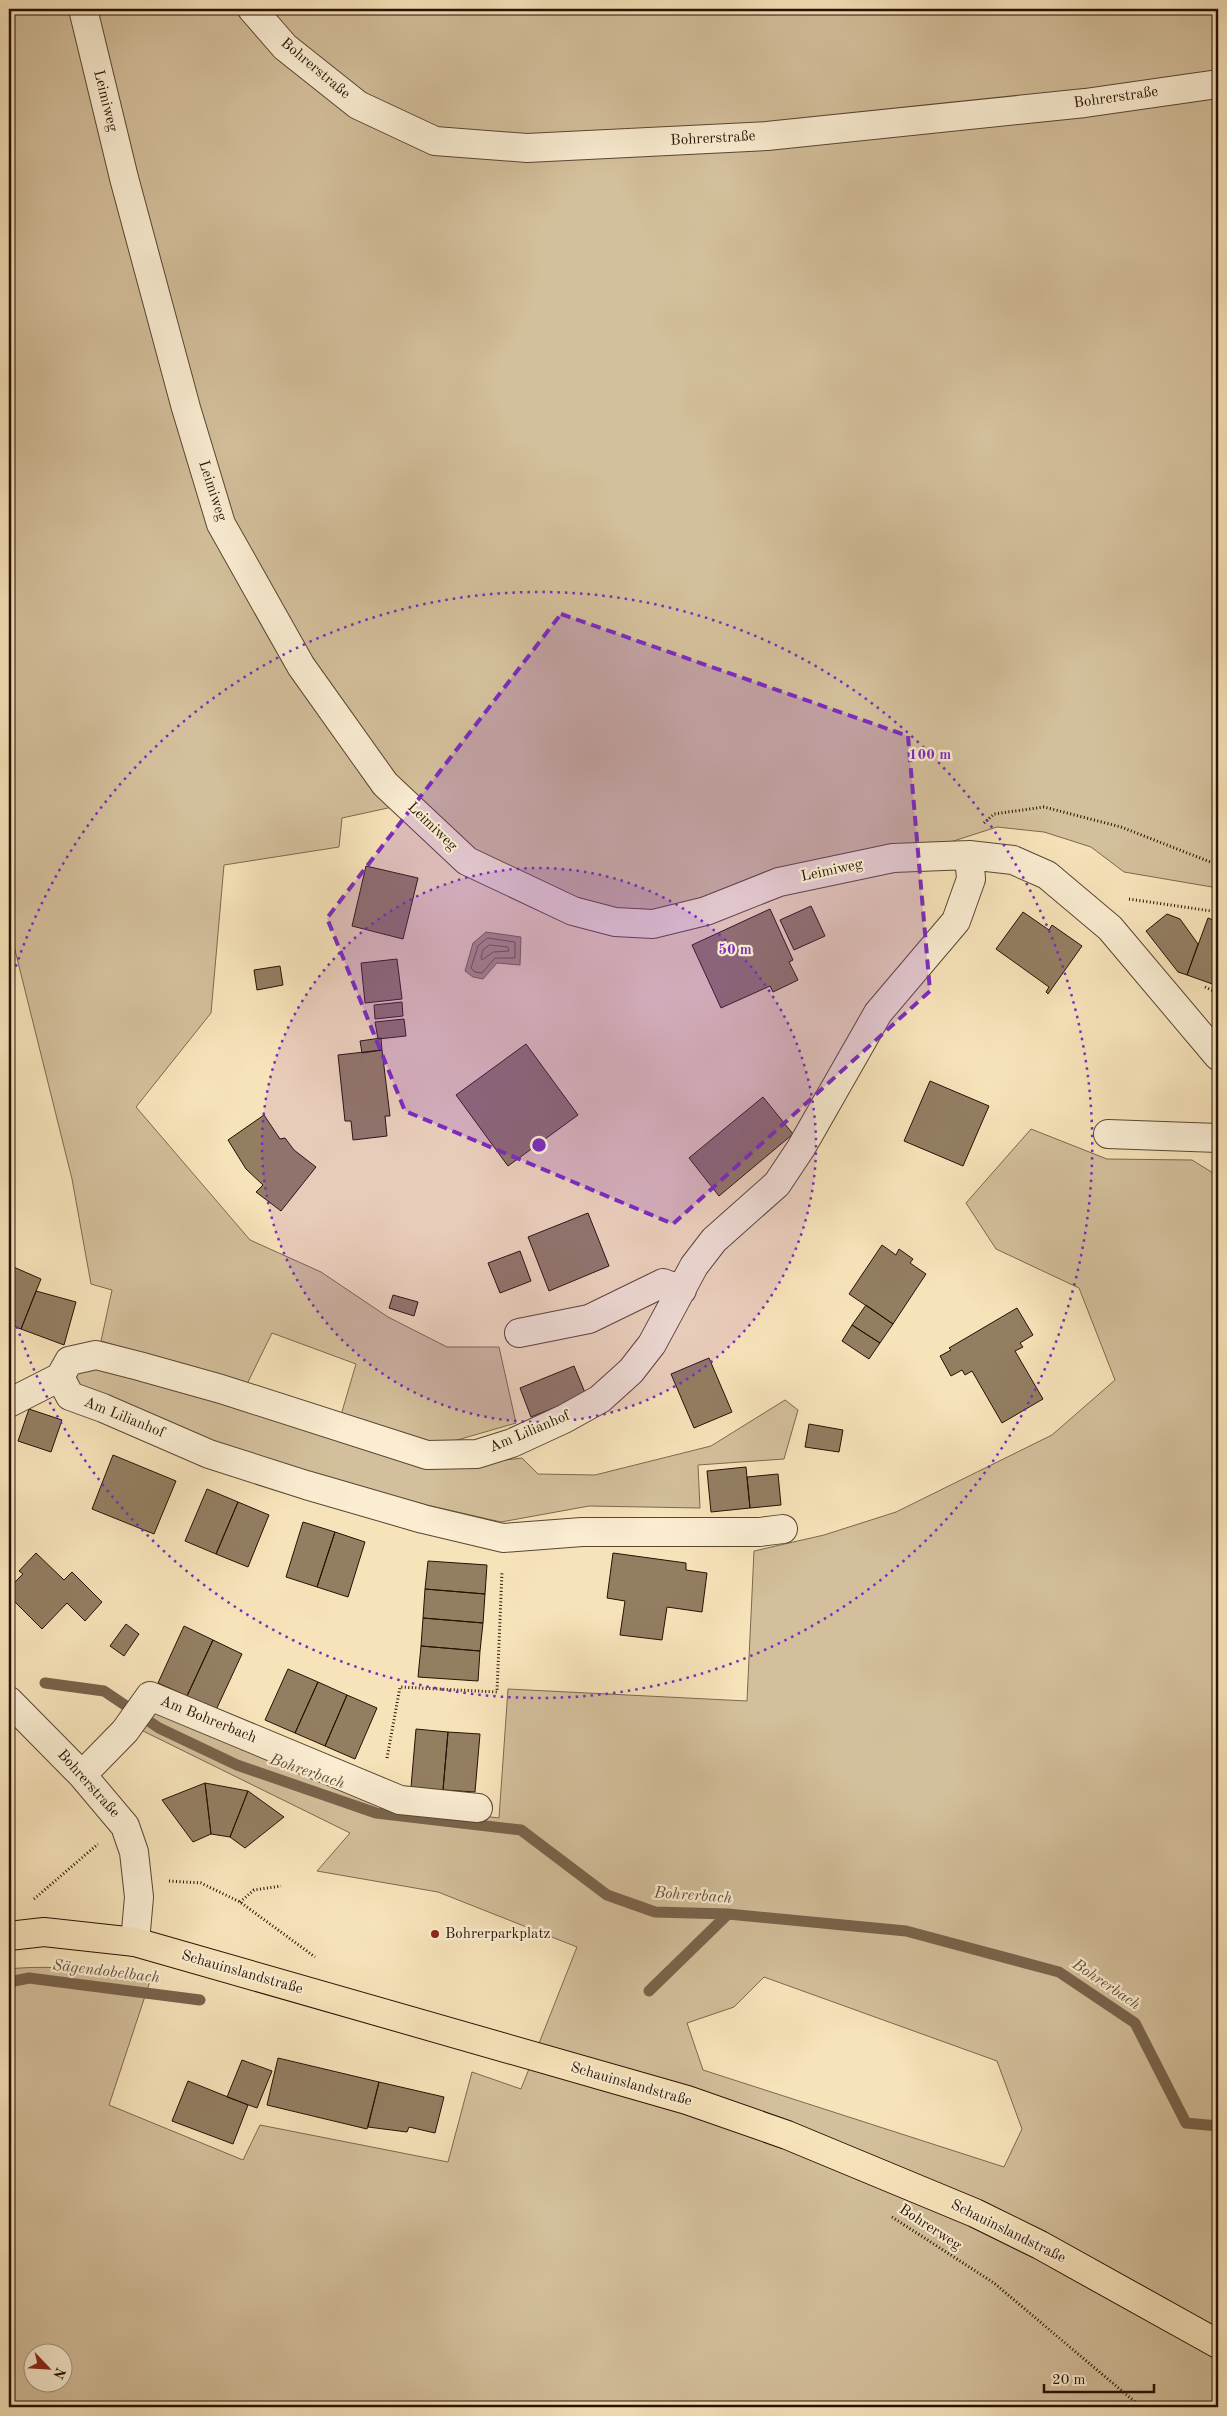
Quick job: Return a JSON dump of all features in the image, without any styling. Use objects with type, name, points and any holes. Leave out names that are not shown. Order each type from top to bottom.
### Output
[{"type":"main road","name":"Schauinslandstraße","points":[[14,1935],[44,1932],[135,1942],[687,2100],[787,2135],[976,2213],[1040,2245],[1218,2344]]},
{"type":"street","name":"Leimiweg","points":[[83,9],[129,197],[186,408],[221,524],[301,666],[385,784],[467,861],[573,911],[615,922],[653,924],[706,911],[780,882],[893,858],[969,855],[1013,860],[1046,875],[1110,928],[1218,1056]]},
{"type":"street","name":"Bohrerstraße","points":[[252,9],[285,47],[358,105],[435,141],[527,148],[767,136],[1085,103],[1218,84]]},
{"type":"street","name":"Am Lilianhof","points":[[9,1403],[60,1377],[70,1361],[96,1355],[221,1389],[427,1456],[477,1454],[512,1443],[564,1420],[600,1398],[631,1371],[652,1344],[694,1266],[714,1240],[777,1184],[801,1148],[818,1114],[878,1013],[956,921],[971,879],[969,855]]},
{"type":"street","points":[[1110,928],[1143,938],[1172,975]]},
{"type":"street","points":[[1108,1134],[1218,1138]]},
{"type":"street","points":[[520,1333],[589,1319],[663,1283],[682,1290]]},
{"type":"street","name":"Am Lilianhof","points":[[60,1377],[70,1396],[104,1408],[209,1454],[423,1519],[503,1538],[582,1532],[760,1532],[783,1530]]},
{"type":"street","name":"Am Bohrerbach","points":[[82,1775],[125,1731],[150,1696],[400,1800],[478,1808]]},
{"type":"street","name":"Bohrerstraße","points":[[9,1701],[82,1775],[122,1822],[134,1852],[137,1878],[139,1897],[135,1942]]},
{"type":"path","points":[[969,855],[970,836],[994,814],[1044,807],[1121,827],[1218,865]]},
{"type":"path","points":[[1110,928],[1128,899],[1218,912]]},
{"type":"path","points":[[380,1792],[400,1687],[497,1692],[503,1538]]},
{"type":"path","points":[[14,1935],[17,1914],[122,1822]]},
{"type":"path","points":[[137,1878],[202,1883],[240,1902],[319,1960],[314,1993]]},
{"type":"path","points":[[240,1902],[254,1890],[281,1886]]},
{"type":"path","name":"Bohrerweg","points":[[890,2216],[994,2283],[1141,2407]]},
{"type":"highlighted area","points":[[561,614],[908,736],[930,991],[673,1224],[405,1111],[327,918]]},
{"type":"shaded area","points":[[9,9],[1218,9],[1218,888],[1124,872],[1091,847],[1044,832],[997,827],[938,846],[656,914],[615,914],[574,899],[475,850],[420,801],[342,818],[339,847],[224,865],[211,1013],[136,1107],[250,1240],[321,1272],[388,1317],[447,1347],[499,1347],[516,1423],[440,1445],[341,1415],[356,1364],[272,1333],[247,1384],[101,1341],[112,1290],[91,1284],[72,1179],[9,926]]},
{"type":"shaded area","points":[[1031,1129],[1107,1159],[1192,1160],[1218,1176],[1218,2407],[9,2407],[9,1969],[44,1967],[80,1969],[150,1981],[109,2105],[243,2160],[260,2125],[448,2162],[472,2072],[521,2089],[577,1947],[438,1892],[317,1871],[350,1833],[141,1730],[156,1711],[373,1803],[499,1818],[508,1689],[747,1701],[754,1551],[824,1535],[896,1512],[1052,1435],[1115,1380],[1079,1288],[996,1249],[966,1203]],"holes":[[[764,1977],[997,2061],[1022,2129],[1004,2167],[703,2070],[687,2023],[734,2007]]]},
{"type":"shaded area","points":[[91,1368],[111,1368],[447,1467],[522,1458],[538,1474],[595,1475],[711,1446],[785,1400],[798,1410],[784,1459],[698,1465],[700,1508],[589,1506],[501,1522],[392,1497],[220,1448],[73,1382],[77,1373]]},
{"type":"water","points":[[486,932],[521,937],[520,965],[497,963],[483,979],[473,977],[465,971],[473,943]]},
{"type":"building","points":[[366,866],[418,878],[403,939],[352,926]]},
{"type":"building","points":[[811,906],[825,936],[794,950],[780,920]]},
{"type":"building","points":[[770,909],[793,960],[789,962],[798,980],[773,992],[770,986],[721,1008],[692,945]]},
{"type":"building","points":[[1023,912],[1049,930],[1052,925],[1082,946],[1048,994],[1046,992],[1049,987],[996,949]]},
{"type":"building","points":[[1167,914],[1180,919],[1198,944],[1187,975],[1178,972],[1146,931]]},
{"type":"building","points":[[1208,918],[1218,922],[1218,986],[1187,975]]},
{"type":"building","points":[[397,959],[402,999],[365,1003],[361,963]]},
{"type":"building","points":[[280,966],[283,985],[257,990],[254,970]]},
{"type":"building","points":[[402,1002],[403,1016],[375,1019],[374,1005]]},
{"type":"building","points":[[404,1019],[406,1036],[378,1039],[375,1022]]},
{"type":"building","points":[[381,1038],[382,1050],[362,1053],[360,1041]]},
{"type":"building","points":[[526,1044],[578,1115],[508,1166],[456,1095]]},
{"type":"building","points":[[382,1050],[390,1116],[385,1116],[387,1136],[353,1140],[351,1121],[345,1121],[338,1055]]},
{"type":"building","points":[[930,1081],[989,1106],[963,1166],[904,1141]]},
{"type":"building","points":[[763,1097],[793,1134],[719,1196],[689,1158]]},
{"type":"building","points":[[264,1115],[280,1139],[285,1138],[294,1150],[316,1167],[281,1211],[256,1192],[263,1185],[246,1169],[228,1140]]},
{"type":"building","points":[[588,1213],[609,1266],[549,1291],[528,1237]]},
{"type":"building","points":[[882,1245],[896,1255],[899,1249],[913,1259],[910,1263],[926,1274],[893,1324],[849,1294]]},
{"type":"building","points":[[520,1251],[531,1281],[500,1293],[488,1263]]},
{"type":"building","points":[[9,1265],[41,1279],[21,1329],[9,1324]]},
{"type":"building","points":[[36,1291],[76,1302],[64,1345],[21,1329]]},
{"type":"building","points":[[393,1295],[418,1302],[414,1316],[389,1308]]},
{"type":"building","points":[[866,1305],[893,1324],[880,1343],[852,1325]]},
{"type":"building","points":[[1017,1308],[1033,1335],[1020,1343],[1023,1347],[1015,1351],[1043,1399],[1002,1423],[972,1371],[965,1375],[962,1370],[951,1376],[940,1356],[951,1350],[949,1348]]},
{"type":"building","points":[[852,1325],[880,1343],[869,1359],[842,1341]]},
{"type":"building","points":[[709,1358],[732,1412],[694,1428],[671,1374]]},
{"type":"building","points":[[574,1366],[586,1395],[531,1417],[520,1388]]},
{"type":"building","points":[[29,1409],[62,1420],[51,1452],[18,1441]]},
{"type":"building","points":[[809,1424],[843,1430],[839,1452],[805,1447]]},
{"type":"building","points":[[113,1455],[176,1481],[154,1534],[92,1509]]},
{"type":"building","points":[[746,1467],[750,1508],[711,1512],[707,1471]]},
{"type":"building","points":[[778,1474],[781,1505],[750,1508],[747,1477]]},
{"type":"building","points":[[207,1489],[238,1502],[216,1554],[185,1541]]},
{"type":"building","points":[[238,1502],[269,1515],[248,1567],[216,1554]]},
{"type":"building","points":[[303,1522],[335,1532],[317,1587],[286,1577]]},
{"type":"building","points":[[335,1532],[365,1542],[348,1597],[317,1587]]},
{"type":"building","points":[[36,1553],[64,1580],[72,1572],[102,1602],[85,1621],[67,1603],[42,1629],[9,1596],[9,1588],[23,1574],[19,1571]]},
{"type":"building","points":[[613,1553],[686,1563],[686,1570],[707,1573],[702,1612],[667,1607],[662,1640],[620,1635],[625,1601],[607,1598]]},
{"type":"building","points":[[428,1561],[487,1565],[485,1594],[425,1589]]},
{"type":"building","points":[[425,1589],[485,1594],[483,1623],[423,1618]]},
{"type":"building","points":[[423,1618],[483,1623],[480,1651],[421,1646]]},
{"type":"building","points":[[126,1624],[139,1634],[124,1656],[110,1646]]},
{"type":"building","points":[[184,1626],[213,1640],[187,1696],[158,1683]]},
{"type":"building","points":[[213,1640],[242,1654],[216,1710],[187,1696]]},
{"type":"building","points":[[421,1646],[480,1651],[478,1681],[418,1677]]},
{"type":"building","points":[[288,1669],[318,1682],[295,1733],[265,1720]]},
{"type":"building","points":[[318,1682],[347,1695],[325,1746],[295,1733]]},
{"type":"building","points":[[347,1695],[377,1708],[355,1759],[325,1746]]},
{"type":"building","points":[[416,1729],[448,1732],[443,1790],[411,1787]]},
{"type":"building","points":[[448,1732],[480,1734],[475,1792],[443,1790]]},
{"type":"building","points":[[205,1783],[248,1791],[230,1837],[211,1834]]},
{"type":"building","points":[[205,1783],[211,1834],[193,1842],[162,1800]]},
{"type":"building","points":[[248,1791],[284,1817],[245,1848],[230,1837]]},
{"type":"building","points":[[278,2058],[379,2082],[367,2129],[267,2105]]},
{"type":"building","points":[[242,2060],[272,2071],[257,2108],[227,2097]]},
{"type":"building","points":[[188,2081],[248,2105],[233,2144],[172,2121]]},
{"type":"building","points":[[379,2082],[444,2097],[435,2133],[409,2127],[407,2132],[368,2127]]},
{"type":"waterway","name":"Bohrerbach","points":[[45,1683],[104,1691],[159,1728],[237,1765],[376,1813],[521,1830],[607,1895],[655,1912],[728,1914],[906,1931],[1059,1972],[1135,2023],[1186,2123],[1218,2126]]},
{"type":"waterway","name":"Sägendobelbach","points":[[649,1991],[728,1914]]},
{"type":"waterway","name":"Sägendobelbach","points":[[9,1982],[29,1978],[200,2000]]},
{"type":"place","name":"Bohrerparkplatz","points":[[435,1934]]}]
